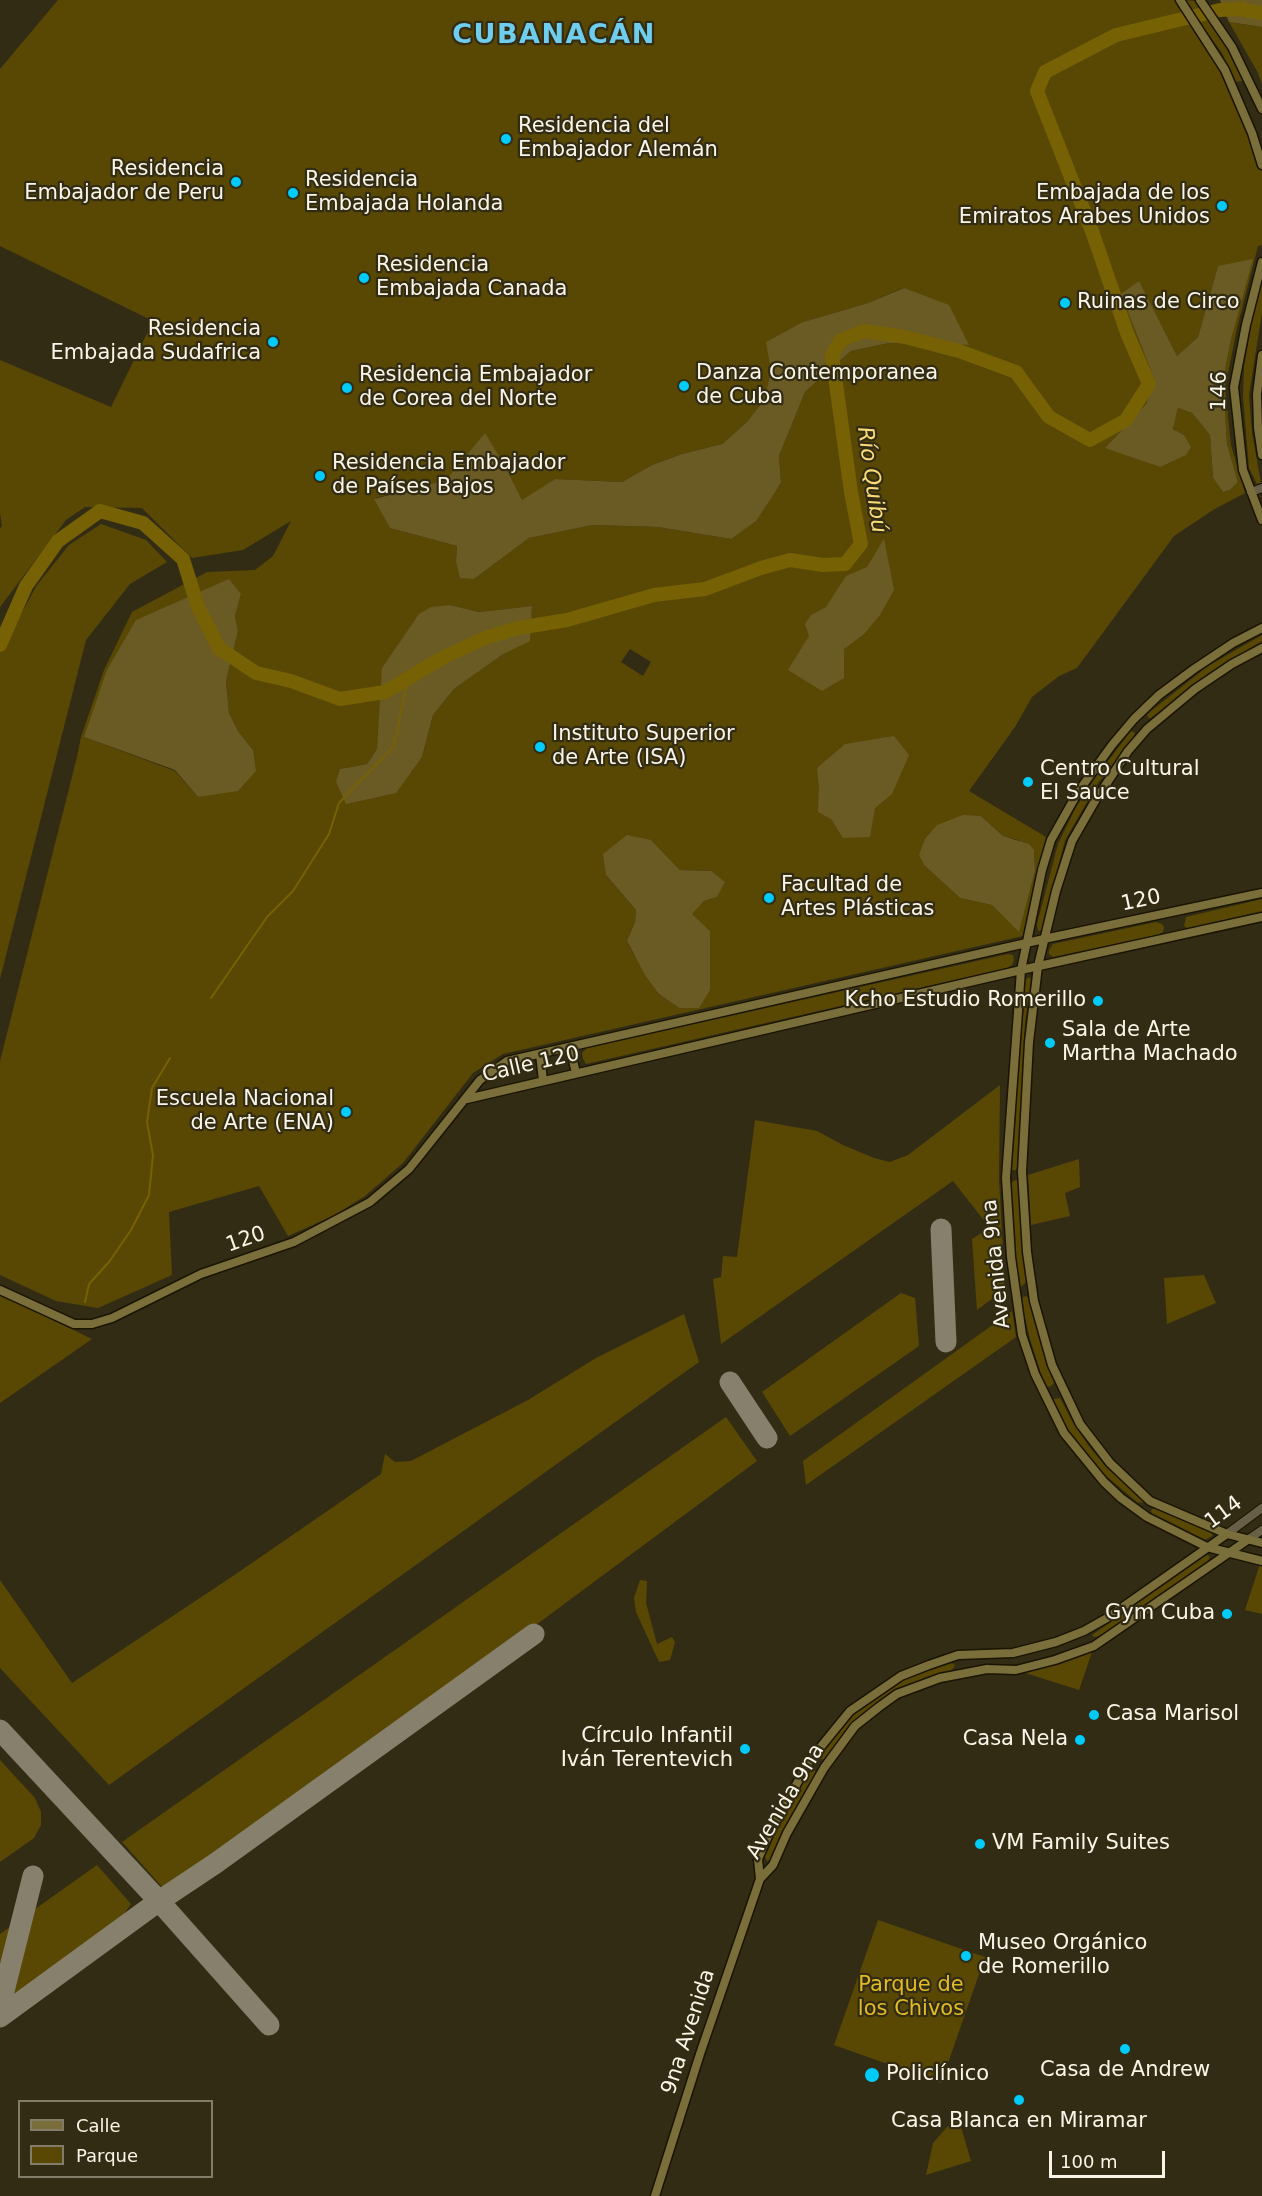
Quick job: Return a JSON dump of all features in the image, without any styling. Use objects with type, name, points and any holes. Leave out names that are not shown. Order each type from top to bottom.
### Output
[{"type":"main road","points":[[1180,0],[1217,56],[1239,101],[1262,165]]},
{"type":"main road","points":[[1200,0],[1232,47],[1262,109]]},
{"type":"main road","name":"146","points":[[1262,262],[1234,387],[1243,470],[1262,520]]},
{"type":"main road","name":"146","points":[[1262,355],[1257,394],[1257,428],[1262,455]]},
{"type":"main road","name":"Avenida 9na","points":[[760,1880],[758,1859],[770,1832],[810,1760],[850,1711],[901,1676],[928,1665],[958,1655],[1013,1653],[1056,1642],[1084,1631],[1107,1618],[1207,1547],[1147,1517],[1121,1498],[1080,1455],[1064,1433],[1035,1374],[1022,1335],[1015,1294],[1006,1178],[1022,969],[1042,870],[1051,840],[1078,792],[1134,719],[1159,696],[1233,643],[1262,628]]},
{"type":"main road","name":"Avenida 9na","points":[[1249,1539],[1227,1534],[1150,1501],[1110,1463],[1080,1424],[1052,1365],[1038,1319],[1027,1252],[1022,1172],[1029,1042],[1038,966],[1056,891],[1072,841],[1128,751],[1155,722],[1195,689],[1262,648]]},
{"type":"main road","name":"120","points":[[1028,944],[1262,893]]},
{"type":"main road","name":"120","points":[[1038,966],[1262,917]]},
{"type":"main road","name":"Calle 120","points":[[466,1099],[480,1080],[507,1061],[1028,944]]},
{"type":"main road","name":"Calle 120","points":[[466,1099],[1038,966]]},
{"type":"main road","points":[[570,1048],[576,1073]]},
{"type":"main road","points":[[540,1054],[543,1081]]},
{"type":"main road","name":"120","points":[[0,1290],[74,1324],[92,1324],[112,1317],[201,1274],[294,1242],[370,1202],[409,1169],[466,1099]]},
{"type":"main road","points":[[1015,1294],[1031,1285]]},
{"type":"main road","name":"114","points":[[1207,1547],[1227,1534]]},
{"type":"main road","points":[[1249,1539],[1262,1543]]},
{"type":"main road","name":"Avenida 9na","points":[[760,1880],[773,1865],[787,1833],[824,1768],[855,1726],[897,1694],[940,1678],[987,1669],[1016,1670],[1055,1660],[1094,1646],[1249,1539]]},
{"type":"main road","points":[[1207,1547],[1262,1561]]},
{"type":"main road","name":"9na Avenida","points":[[656,2196],[699,2054],[760,1880]]},
{"type":"street","points":[[1251,492],[1262,488]]},
{"type":"street","name":"114","points":[[1227,1534],[1262,1508]]},
{"type":"street","name":"114","points":[[1249,1539],[1262,1530]]},
{"type":"green space","name":"Instituto Superior de Arte (ISA)","points":[[58,0],[1180,0],[1217,56],[1262,165],[1262,245],[1258,246],[1237,328],[1225,388],[1231,445],[1245,493],[1213,510],[1174,536],[1077,668],[1059,676],[1032,697],[1015,727],[969,791],[1046,837],[1023,936],[503,1054],[473,1073],[403,1163],[365,1196],[335,1215],[288,1236],[259,1186],[169,1212],[172,1275],[98,1308],[56,1301],[0,1275],[0,1061],[81,737],[104,670],[132,612],[207,572],[255,570],[273,556],[291,521],[243,550],[192,558],[142,508],[85,507],[66,520],[0,607],[0,529],[2,526],[0,513],[0,360],[111,407],[153,321],[0,246],[0,69]],"holes":[[[1218,266],[1231,339],[1223,381],[1227,444],[1238,482],[1230,490],[1223,492],[1213,478],[1210,435],[1192,413],[1178,408],[1173,429],[1184,435],[1160,467],[1106,447],[1146,404],[1155,381],[1132,322],[1139,282],[1177,356],[1198,337]],[[903,288],[968,345],[889,343],[851,351],[805,392],[779,456],[781,484],[731,539],[658,527],[593,525],[529,538],[474,579],[456,561],[457,546],[390,528],[375,498],[505,466],[522,501],[555,479],[622,482],[652,465],[682,454],[722,444],[747,422],[764,400],[771,371],[803,322],[868,303]],[[241,594],[235,616],[238,631],[226,681],[229,713],[238,731],[253,750],[198,797],[175,771],[84,737],[136,620],[167,608]],[[450,605],[479,612],[532,606],[529,641],[502,655],[454,689],[433,715],[422,757],[340,769],[367,764],[377,749],[380,724]],[[630,649],[651,662],[643,676],[621,662]],[[981,816],[1003,836],[1018,840],[1034,850],[1035,871],[1019,931],[992,905],[960,898],[925,866]],[[651,840],[680,870],[711,871],[717,897],[704,901],[691,914],[710,931],[710,990],[679,1008],[659,994],[627,941],[635,922],[636,910],[606,875]]]},
{"type":"green space","points":[[1184,0],[1195,1],[1228,50],[1242,81],[1236,82],[1222,53]]},
{"type":"green space","points":[[1229,22],[1262,27],[1262,84],[1258,73]]},
{"type":"green space","points":[[1262,282],[1262,312],[1249,395],[1252,433],[1261,483],[1257,484],[1249,468],[1243,396],[1244,367],[1251,325]]},
{"type":"green space","points":[[101,524],[146,540],[167,562],[130,584],[86,640],[0,979],[0,653],[37,585],[69,545]]},
{"type":"green space","points":[[1262,635],[1262,641],[1212,671],[1149,718],[1147,715],[1151,711],[1208,666]]},
{"type":"green space","points":[[1131,731],[1135,733],[1133,738],[1098,783],[1065,840],[1042,930],[1038,931],[1037,924],[1058,844],[1075,809],[1095,778]]},
{"type":"green space","points":[[1262,899],[1262,911],[1187,928],[1184,926],[1186,917]]},
{"type":"green space","points":[[1156,922],[1164,927],[1163,932],[1157,935],[1053,957],[1049,954],[1053,944]]},
{"type":"green space","points":[[1008,954],[1013,955],[1014,960],[1007,968],[586,1064],[583,1059],[582,1053],[587,1048]]},
{"type":"green space","points":[[1029,977],[1031,980],[1025,1023],[1018,1166],[1016,1170],[1012,1170],[1020,1013],[1024,981]]},
{"type":"green space","points":[[1000,1085],[999,1179],[1005,1289],[977,1310],[972,1239],[990,1228],[953,1181],[721,1344],[713,1279],[721,1277],[723,1256],[737,1257],[755,1120],[817,1131],[843,1145],[890,1162],[908,1155]]},
{"type":"green space","points":[[1079,1159],[1080,1187],[1065,1193],[1070,1216],[1031,1225],[1028,1175]]},
{"type":"green space","points":[[1015,1180],[1018,1181],[1026,1282],[1021,1287],[1018,1284],[1015,1265],[1010,1184]]},
{"type":"green space","points":[[1204,1275],[1216,1303],[1167,1324],[1164,1278]]},
{"type":"green space","points":[[901,1293],[915,1298],[919,1346],[790,1436],[762,1392]]},
{"type":"green space","points":[[0,1294],[92,1339],[0,1403]]},
{"type":"green space","points":[[1026,1296],[1029,1299],[1054,1383],[1048,1387],[1044,1383],[1030,1339],[1021,1301]]},
{"type":"green space","points":[[1012,1311],[1016,1337],[806,1485],[803,1461]]},
{"type":"green space","points":[[684,1314],[699,1362],[109,1785],[0,1668],[0,1580],[72,1683],[381,1474],[385,1454],[395,1462],[411,1461],[528,1400],[596,1358]]},
{"type":"green space","points":[[1060,1398],[1088,1445],[1105,1466],[1141,1498],[1143,1503],[1137,1502],[1098,1469],[1066,1428],[1054,1403],[1054,1399]]},
{"type":"green space","points":[[726,1417],[757,1461],[420,1711],[164,1889],[122,1842]]},
{"type":"green space","points":[[1152,1509],[1205,1529],[1212,1533],[1212,1536],[1205,1540],[1152,1514]]},
{"type":"green space","points":[[1205,1556],[1210,1557],[1208,1561],[1172,1587],[1100,1636],[1092,1635]]},
{"type":"green space","points":[[1262,1561],[1262,1614],[1245,1610]]},
{"type":"green space","points":[[640,1580],[647,1581],[646,1603],[657,1644],[672,1637],[675,1642],[670,1660],[659,1662],[636,1612],[634,1598]]},
{"type":"green space","points":[[1094,1646],[1079,1690],[1016,1670]]},
{"type":"green space","points":[[951,1663],[955,1665],[952,1670],[896,1690],[862,1714],[851,1723],[825,1759],[819,1759],[818,1756],[857,1711],[902,1680]]},
{"type":"green space","points":[[0,1760],[35,1798],[41,1812],[41,1825],[34,1838],[0,1862]]},
{"type":"green space","points":[[810,1769],[815,1771],[815,1775],[780,1836],[770,1860],[767,1861],[764,1855],[773,1833]]},
{"type":"green space","points":[[97,1865],[131,1904],[116,1925],[0,2013],[0,1934]]},
{"type":"green space","name":"Parque de los Chivos","points":[[878,1920],[985,1957],[941,2083],[834,2045]]},
{"type":"green space","points":[[959,2120],[971,2161],[926,2175],[933,2143],[947,2127]]},
{"type":"shaded area","points":[[1220,0],[1262,0],[1262,27],[1229,22]]},
{"type":"shaded area","points":[[1253,259],[1231,339],[1223,381],[1227,444],[1238,482],[1230,490],[1223,492],[1213,478],[1210,435],[1192,413],[1178,408],[1173,429],[1184,435],[1191,447],[1186,455],[1160,467],[1105,448],[1146,404],[1155,381],[1121,294],[1139,281],[1177,356],[1198,337],[1218,266]]},
{"type":"shaded area","points":[[904,288],[949,305],[969,345],[889,343],[851,351],[805,392],[779,456],[781,483],[756,521],[731,539],[658,527],[593,525],[529,538],[474,579],[460,578],[456,561],[457,546],[390,528],[374,499],[446,480],[485,433],[522,500],[555,479],[622,482],[652,465],[682,454],[722,444],[747,422],[764,400],[771,371],[766,342],[803,322],[868,303]]},
{"type":"shaded area","points":[[884,539],[894,590],[880,615],[864,634],[844,649],[844,678],[822,691],[788,670],[809,636],[805,624],[811,615],[826,607],[846,576],[867,567]]},
{"type":"shaded area","points":[[229,579],[241,594],[235,616],[238,631],[226,681],[229,713],[238,731],[253,750],[256,771],[238,791],[198,797],[175,770],[84,737],[107,670],[136,620]]},
{"type":"shaded area","points":[[450,605],[479,612],[532,606],[530,641],[502,655],[454,689],[433,715],[422,757],[396,793],[346,804],[336,782],[340,769],[367,764],[377,749],[382,668],[419,614],[431,607]]},
{"type":"shaded area","points":[[894,736],[909,755],[892,794],[875,808],[870,837],[843,838],[831,819],[818,812],[817,768],[845,744]]},
{"type":"shaded area","points":[[963,815],[981,816],[1003,836],[1029,844],[1034,850],[1035,871],[1019,932],[992,905],[960,898],[925,866],[919,855],[925,839],[937,825]]},
{"type":"shaded area","points":[[627,835],[651,840],[680,870],[711,871],[725,882],[717,897],[704,901],[692,914],[710,931],[710,990],[699,1008],[679,1008],[659,994],[645,975],[627,941],[635,922],[636,910],[606,875],[603,854]]},
{"type":"waterway","points":[[1239,9],[1244,0]]},
{"type":"waterway","name":"Río Quibú","points":[[0,645],[26,586],[58,541],[100,511],[143,523],[183,559],[198,607],[219,648],[256,673],[291,681],[340,699],[385,692],[442,658],[485,638],[518,628],[567,620],[654,595],[705,589],[790,560],[823,565],[845,564],[861,544],[851,492],[832,355],[841,340],[864,331],[905,337],[959,351],[1016,372],[1049,417],[1090,440],[1126,420],[1149,384],[1127,333],[1092,231],[1037,91],[1045,72],[1116,35],[1220,10],[1239,9],[1262,13]]},
{"type":"waterway","points":[[211,998],[267,917],[293,891],[329,834],[339,803],[394,746],[408,678]]},
{"type":"waterway","points":[[85,1302],[89,1284],[109,1262],[131,1230],[149,1195],[153,1155],[147,1122],[152,1088],[170,1058]]},
{"type":"taxiway","points":[[941,1229],[946,1342]]},
{"type":"taxiway","points":[[730,1382],[767,1438]]},
{"type":"taxiway","points":[[0,2017],[534,1634]]},
{"type":"taxiway","points":[[0,1730],[159,1901],[269,2025]]},
{"type":"taxiway","points":[[0,2007],[33,1876]]},
{"type":"place","name":"Residencia del Embajador Alemán","points":[[506,139]]},
{"type":"place","name":"Residencia Embajador de Peru","points":[[236,182]]},
{"type":"place","name":"Residencia Embajada Holanda","points":[[293,193]]},
{"type":"place","name":"Embajada de los Emiratos Arabes Unidos","points":[[1222,206]]},
{"type":"place","name":"Residencia Embajada Canada","points":[[364,278]]},
{"type":"place","name":"Ruinas de Circo","points":[[1065,303]]},
{"type":"place","name":"Residencia Embajada Sudafrica","points":[[273,342]]},
{"type":"place","name":"Danza Contemporanea de Cuba","points":[[684,386]]},
{"type":"place","name":"Residencia Embajador de Corea del Norte","points":[[347,388]]},
{"type":"place","name":"Residencia Embajador de Países Bajos","points":[[320,476]]},
{"type":"place","name":"Instituto Superior de Arte (ISA)","points":[[540,747]]},
{"type":"place","name":"Centro Cultural El Sauce","points":[[1028,782]]},
{"type":"place","name":"Facultad de Artes Plásticas","points":[[769,898]]},
{"type":"place","name":"Kcho Estudio Romerillo","points":[[1098,1001]]},
{"type":"place","name":"Sala de Arte Martha Machado","points":[[1050,1043]]},
{"type":"place","name":"Escuela Nacional de Arte (ENA)","points":[[346,1112]]},
{"type":"place","name":"Gym Cuba","points":[[1227,1614]]},
{"type":"place","name":"Casa Marisol","points":[[1094,1715]]},
{"type":"place","name":"Casa Nela","points":[[1080,1740]]},
{"type":"place","name":"Círculo Infantil Iván Terentevich","points":[[745,1749]]},
{"type":"place","name":"VM Family Suites","points":[[980,1844]]},
{"type":"place","name":"Museo Orgánico de Romerillo","points":[[966,1956]]},
{"type":"place","name":"Casa de Andrew","points":[[1125,2049]]},
{"type":"place","name":"Policlínico","points":[[872,2075]]},
{"type":"place","name":"Casa Blanca en Miramar","points":[[1019,2100]]},
{"type":"district","name":"CUBANACÁN","points":[[554,36]]}]
